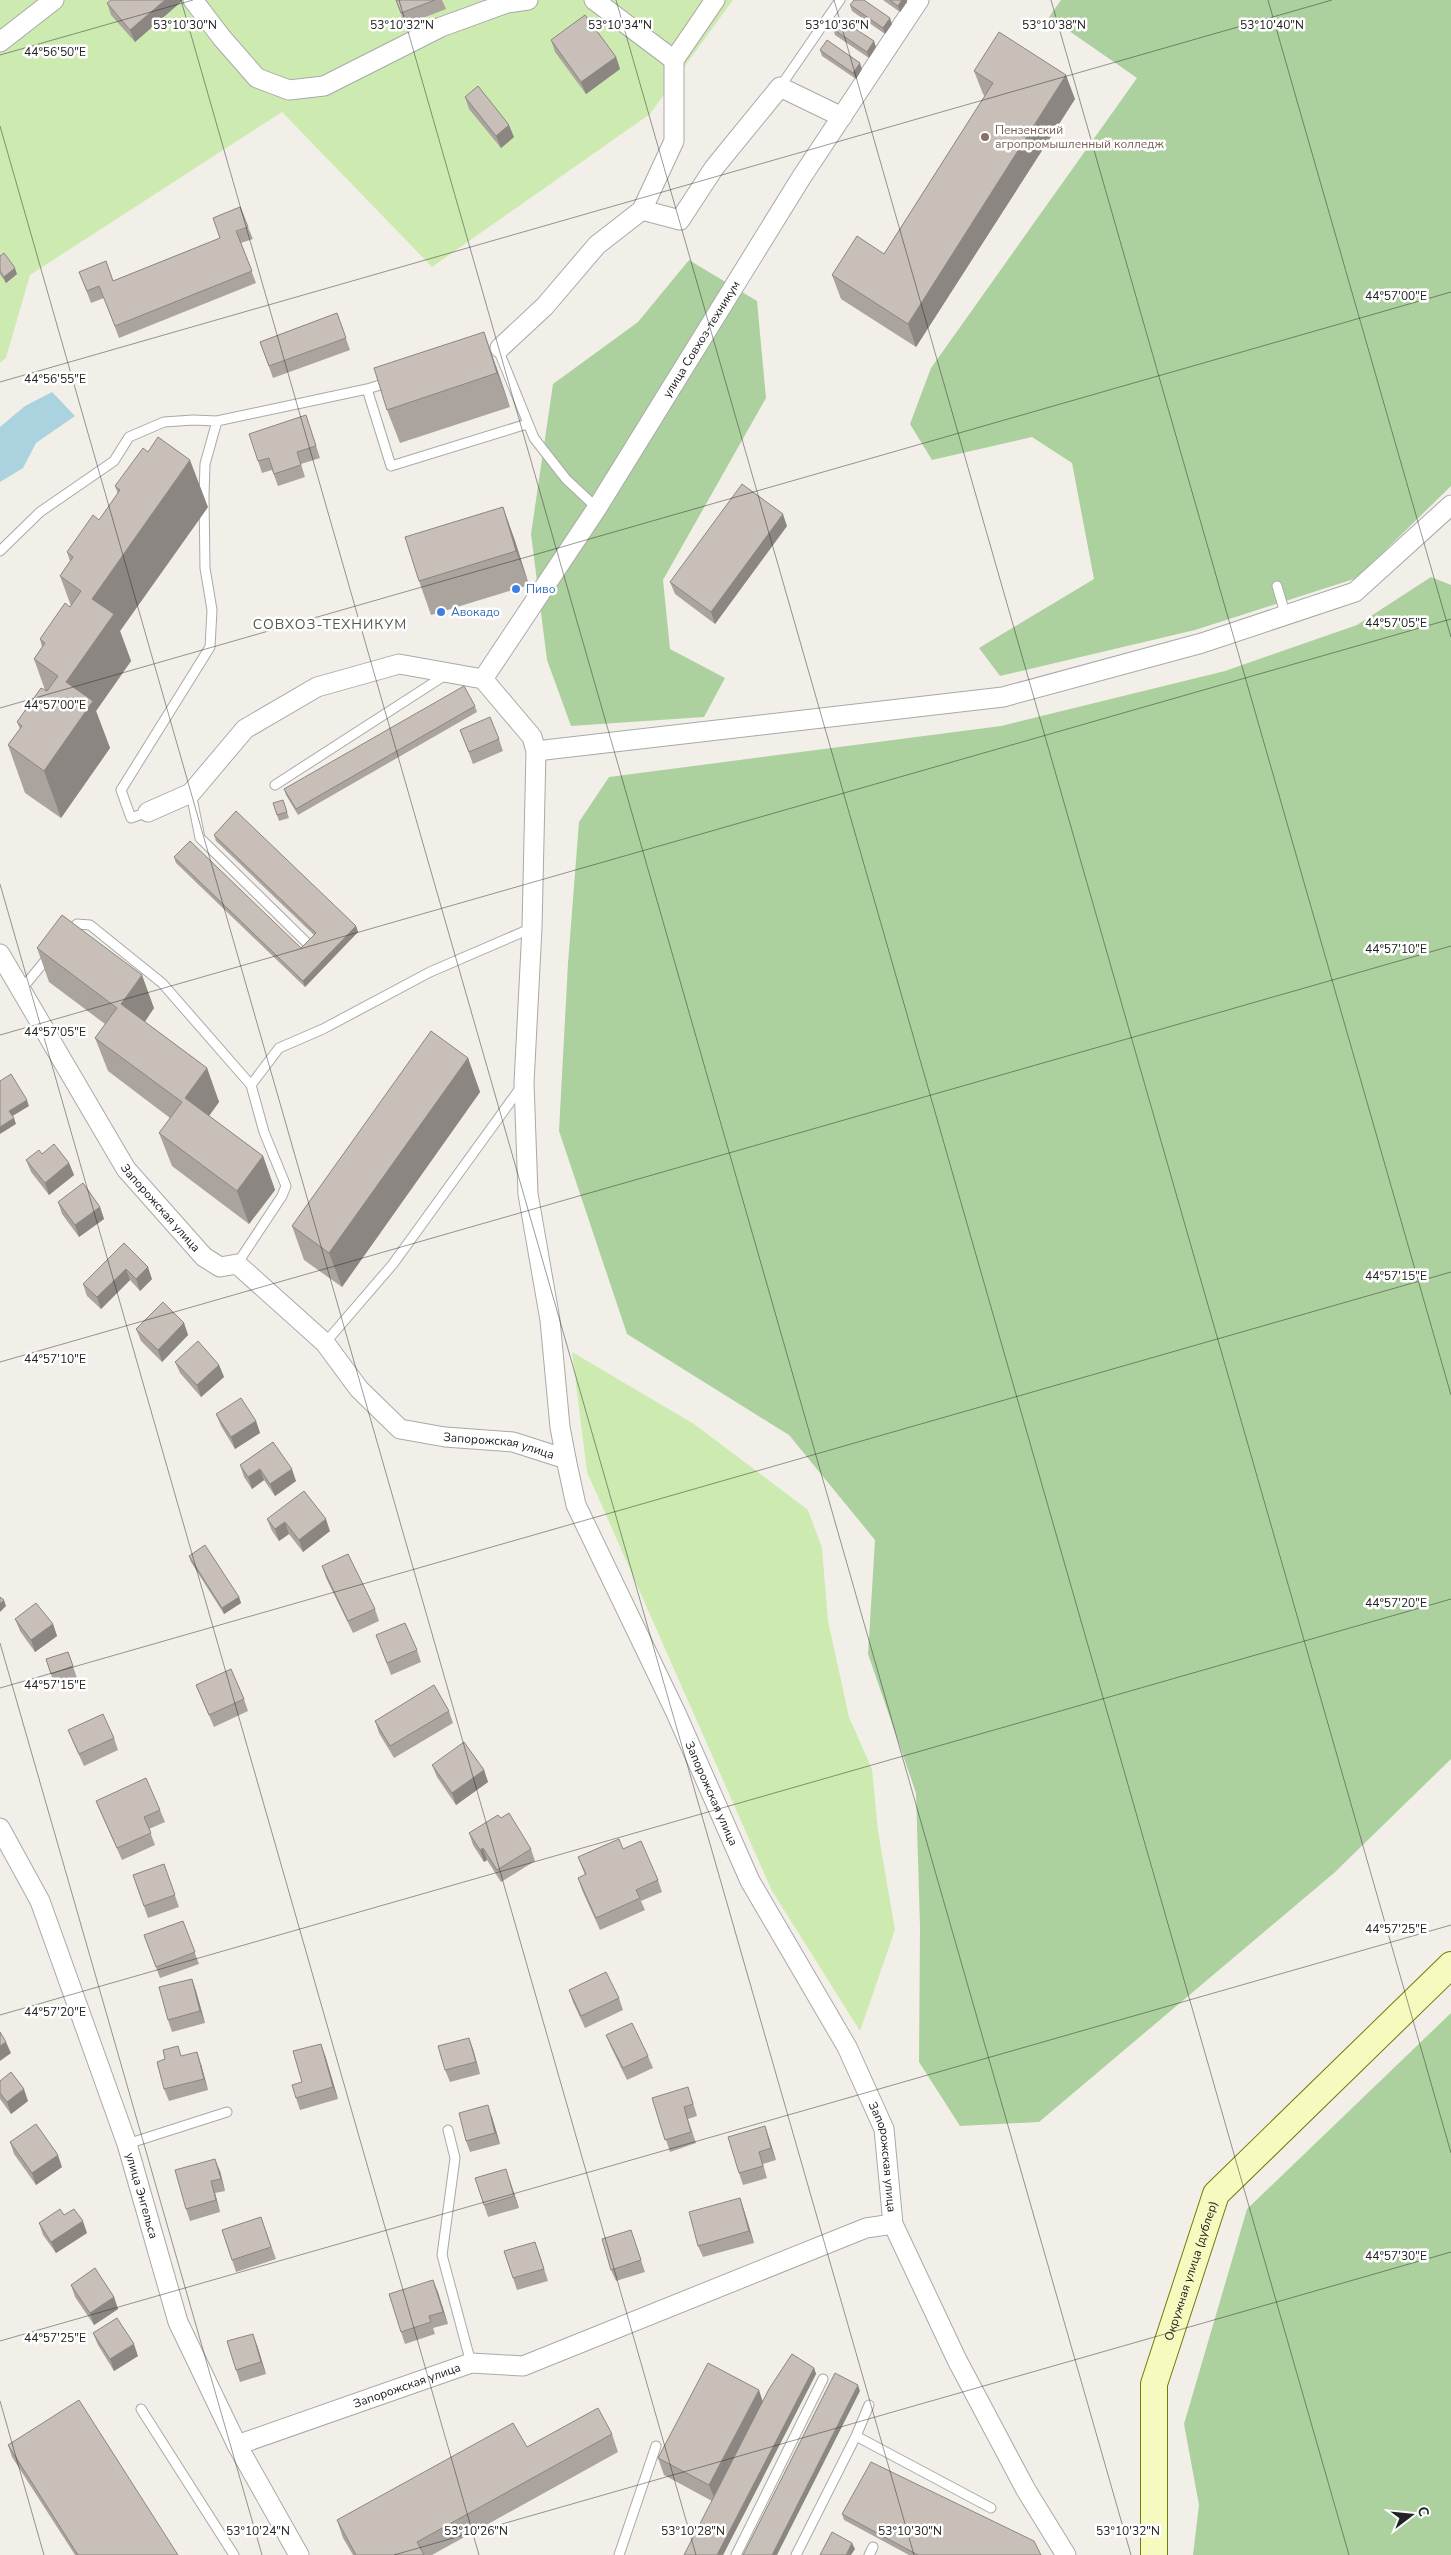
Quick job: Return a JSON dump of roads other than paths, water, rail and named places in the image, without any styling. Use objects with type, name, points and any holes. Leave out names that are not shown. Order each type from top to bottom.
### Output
[{"type":"street","points":[[0,42],[54,0]]},
{"type":"street","points":[[193,0],[222,38],[257,78],[289,90],[324,86],[441,28],[506,3],[528,0]]},
{"type":"street","points":[[594,0],[674,60]]},
{"type":"street","points":[[495,350],[545,306],[597,245],[642,210],[674,141],[674,60],[715,0]]},
{"type":"street","name":"улица Совхоз-техникум","points":[[483,679],[598,508],[796,187],[919,0]]},
{"type":"street","points":[[642,210],[680,220],[714,168],[780,87],[842,117]]},
{"type":"street","points":[[536,751],[1003,697],[1202,644],[1354,592],[1450,508]]},
{"type":"street","points":[[148,812],[191,793],[245,729],[317,687],[399,664],[450,671],[483,679],[532,737],[536,751],[532,928],[524,1083],[528,1194],[550,1320],[560,1427],[566,1459]]},
{"type":"street","name":"Запорожская улица","points":[[0,954],[126,1169],[204,1257],[220,1267],[237,1264],[325,1343],[359,1389],[400,1429],[445,1437],[513,1442],[566,1459],[576,1505],[676,1713],[750,1881],[847,2047],[884,2129],[893,2224],[866,2228],[523,2366],[471,2363],[236,2445]]},
{"type":"street","name":"улица Энгельса","points":[[0,1828],[40,1901],[127,2144],[178,2322],[236,2445],[299,2555]]},
{"type":"street","name":"Окружная улица (дублер)","points":[[1154,2555],[1154,2384],[1216,2194],[1451,1965]]},
{"type":"street","points":[[893,2224],[957,2360],[1026,2490],[1066,2555]]},
{"type":"lane","points":[[780,87],[840,0]]},
{"type":"lane","points":[[495,350],[534,438],[566,479],[598,508]]},
{"type":"lane","points":[[0,550],[40,512],[114,462],[129,437],[164,422],[218,421],[367,389],[396,380]]},
{"type":"lane","points":[[367,389],[391,466],[527,424]]},
{"type":"lane","points":[[148,812],[130,818],[121,790],[210,647],[212,610],[205,568],[205,464],[218,421]]},
{"type":"lane","points":[[1277,586],[1285,613],[1282,616]]},
{"type":"lane","points":[[275,785],[450,671]]},
{"type":"lane","points":[[191,793],[200,838],[305,941]]},
{"type":"lane","points":[[21,991],[77,924],[90,925],[162,983],[251,1085],[264,1132],[286,1186],[282,1196],[237,1264]]},
{"type":"lane","points":[[251,1085],[279,1048],[323,1029],[430,972],[532,928]]},
{"type":"lane","points":[[325,1343],[393,1264],[524,1083]]},
{"type":"lane","points":[[127,2144],[227,2112]]},
{"type":"lane","points":[[448,2130],[455,2158],[455,2171],[449,2193],[442,2255],[471,2363]]},
{"type":"lane","points":[[736,2555],[823,2379]]},
{"type":"lane","points":[[796,2555],[870,2406]]},
{"type":"lane","points":[[141,2409],[234,2555]]},
{"type":"lane","points":[[856,2436],[991,2508]]},
{"type":"lane","points":[[618,2555],[656,2446]]},
{"type":"water","points":[[52,392],[75,416],[36,443],[23,468],[0,482],[0,427],[25,406]]},
{"type":"place","name":"Пензенский агропромышленный колледж","points":[[985,137]]},
{"type":"place","name":"Пиво","points":[[516,589]]},
{"type":"place","name":"Авокадо","points":[[441,612]]},
{"type":"district","name":"СОВХОЗ-ТЕХНИКУМ","points":[[330,624]]}]
